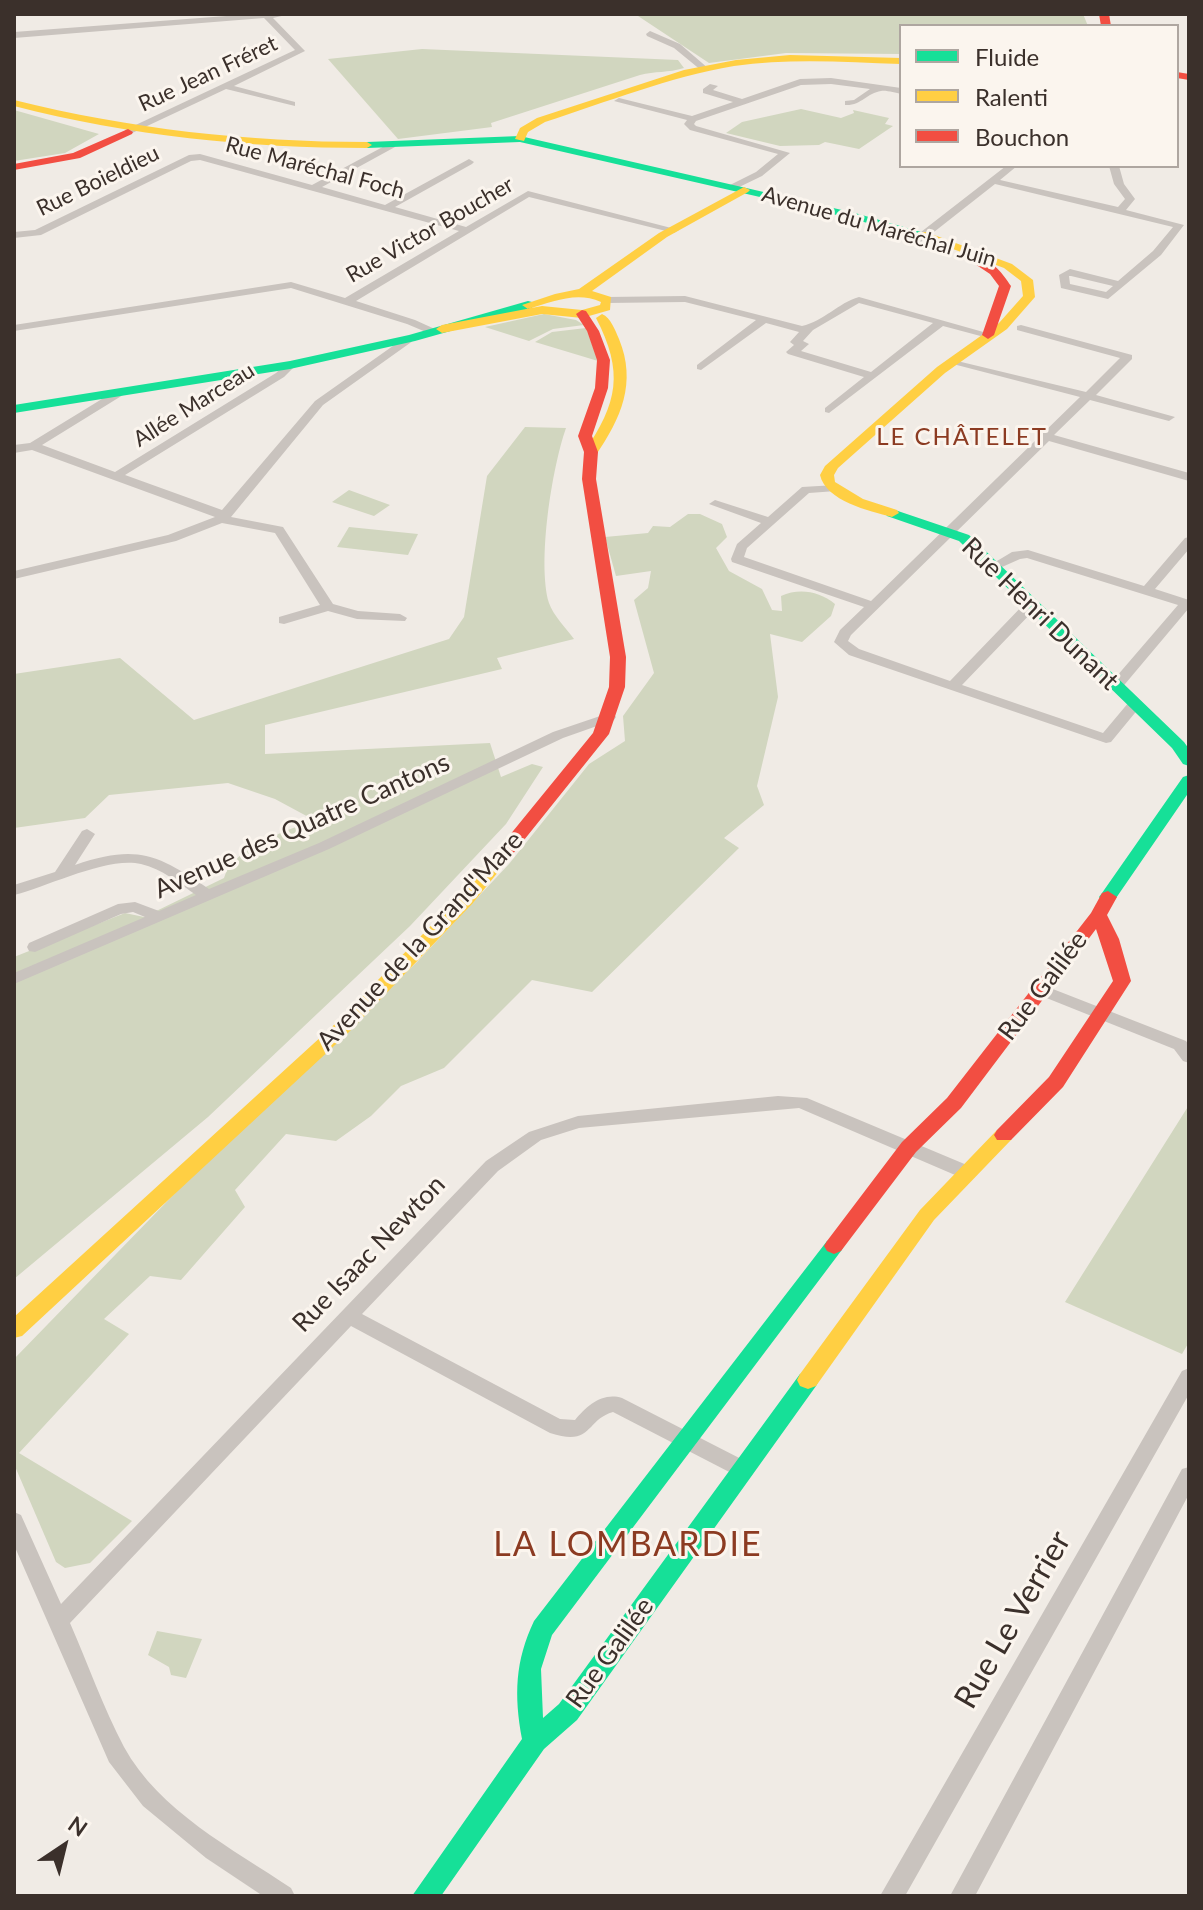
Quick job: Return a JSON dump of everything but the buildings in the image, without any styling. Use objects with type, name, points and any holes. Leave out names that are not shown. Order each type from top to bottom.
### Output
[{"type":"street","points":[[14,35],[167,19],[286,14]]},
{"type":"street","name":"Rue Jean Fréret","points":[[128,132],[301,51],[267,16]]},
{"type":"street","points":[[650,34],[677,46],[705,69]]},
{"type":"street","points":[[520,139],[524,130],[541,120],[705,69],[790,58],[899,59]]},
{"type":"street","points":[[594,302],[613,276],[671,237],[672,231],[703,211],[706,205],[735,191],[785,153],[693,128],[689,124],[693,119],[807,81],[899,91]]},
{"type":"street","points":[[224,86],[292,104]]},
{"type":"street","points":[[713,86],[706,91],[740,101]]},
{"type":"street","points":[[848,103],[856,102],[879,88]]},
{"type":"street","points":[[619,101],[693,119]]},
{"type":"street","name":"Avenue du Maréchal Juin","points":[[14,103],[128,132],[244,144],[392,145],[520,139],[679,176],[920,238],[975,261],[1003,278],[1006,292],[989,322],[988,335]]},
{"type":"street","points":[[14,167],[76,156],[128,132]]},
{"type":"street","points":[[314,188],[392,145]]},
{"type":"street","name":"Rue Maréchal Foch","points":[[200,157],[466,230]]},
{"type":"street","name":"Rue Boieldieu","points":[[14,235],[37,233],[189,158],[200,157]]},
{"type":"street","points":[[387,208],[469,162]]},
{"type":"street","points":[[920,238],[1009,168]]},
{"type":"street","points":[[1115,168],[1130,202]]},
{"type":"street","points":[[993,181],[1179,225]]},
{"type":"street","name":"Rue Victor Boucher","points":[[347,302],[528,194],[672,231]]},
{"type":"street","points":[[1120,211],[1130,202]]},
{"type":"street","points":[[1130,202],[1175,214],[1179,225]]},
{"type":"street","points":[[1120,285],[1172,237],[1179,225]]},
{"type":"street","points":[[14,328],[291,285],[438,330]]},
{"type":"street","points":[[14,409],[290,365],[411,338],[497,312],[558,304],[568,292],[594,302],[685,299],[808,329]]},
{"type":"street","points":[[870,375],[792,352],[803,344],[796,342],[808,329],[859,300],[988,335]]},
{"type":"street","name":"Avenue de la Grand'Mare","points":[[14,1330],[342,1028],[446,921],[569,778],[601,734],[617,687],[618,657],[589,479],[591,452],[585,436],[604,386],[605,359],[594,302]]},
{"type":"street","points":[[701,367],[763,320]]},
{"type":"street","points":[[829,410],[941,322]]},
{"type":"street","points":[[1021,328],[1128,357],[843,635],[843,645],[1106,739],[1134,705]]},
{"type":"street","points":[[873,606],[740,562],[738,550],[806,490],[830,484],[828,472],[840,459],[941,370],[954,364],[988,335]]},
{"type":"street","points":[[14,575],[172,538],[223,518],[312,409],[411,338]]},
{"type":"street","points":[[356,349],[377,355],[380,361]]},
{"type":"street","points":[[954,364],[1169,417]]},
{"type":"street","name":"Allée Marceau","points":[[116,476],[280,375],[290,365]]},
{"type":"street","points":[[14,449],[33,446],[119,393]]},
{"type":"street","points":[[1047,437],[1189,477]]},
{"type":"street","points":[[33,446],[223,518],[279,530],[328,607]]},
{"type":"street","name":"Rue Henri Dunant","points":[[830,484],[858,502],[964,538],[1178,745],[1189,761]]},
{"type":"street","points":[[715,504],[770,522]]},
{"type":"street","points":[[1146,591],[1189,541]]},
{"type":"street","points":[[993,567],[1017,555],[1028,554],[1188,604],[1115,687]]},
{"type":"street","points":[[953,686],[1031,605]]},
{"type":"street","points":[[284,620],[328,607],[357,615],[400,618]]},
{"type":"street","name":"Avenue des Quatre Cantons","points":[[14,979],[324,846],[558,735],[609,717]]},
{"type":"street","points":[[1098,915],[1118,878],[1189,780]]},
{"type":"street","points":[[60,876],[87,834]]},
{"type":"street","points":[[14,890],[114,860],[137,858],[172,872],[208,896]]},
{"type":"street","points":[[35,947],[118,909],[135,907],[159,917]]},
{"type":"street","name":"Rue Galilée","points":[[425,1896],[535,1741],[568,1712],[927,1215],[1056,1082],[1103,1014],[1122,981],[1110,939],[1098,915],[959,1097],[909,1147],[531,1645],[527,1699],[535,1741]]},
{"type":"street","points":[[1040,989],[1180,1045],[1189,1057]]},
{"type":"street","name":"Rue Isaac Newton","points":[[59,1620],[492,1166],[518,1145],[561,1126],[792,1102],[815,1106],[968,1173]]},
{"type":"street","points":[[349,1316],[557,1427],[580,1428],[596,1409],[615,1404],[744,1470]]},
{"type":"street","name":"Rue Le Verrier","points":[[892,1896],[1189,1376]]},
{"type":"street","points":[[962,1896],[1189,1475]]},
{"type":"street","points":[[14,1521],[117,1755],[133,1781],[166,1816],[283,1896]]},
{"type":"green space","points":[[635,14],[1083,14],[1087,24],[899,24],[899,54],[786,53],[709,63]]},
{"type":"green space","points":[[422,49],[678,60],[684,68],[640,75],[491,123],[492,127],[398,139],[328,59]]},
{"type":"green space","points":[[801,109],[841,118],[854,113],[853,110],[889,118],[885,124],[893,126],[859,149],[825,142],[819,145],[780,146],[726,133],[742,122]]},
{"type":"green space","points":[[14,110],[99,134],[65,153],[14,161]]},
{"type":"green space","points":[[544,314],[576,320],[584,325],[553,329],[529,341],[485,327]]},
{"type":"green space","points":[[586,328],[598,361],[535,342],[552,332]]},
{"type":"green space","points":[[525,427],[566,428],[551,490],[545,564],[549,603],[574,639],[497,658],[502,669],[265,725],[265,754],[490,743],[501,777],[532,764],[543,767],[506,824],[410,926],[208,1117],[14,1279],[14,957],[125,913],[144,917],[224,878],[229,867],[249,849],[314,820],[275,799],[228,783],[109,795],[85,818],[14,828],[14,674],[120,658],[194,720],[449,639],[464,617],[487,476]]},
{"type":"green space","points":[[349,490],[390,505],[374,516],[332,502]]},
{"type":"green space","points":[[688,514],[700,514],[722,524],[727,537],[716,548],[729,571],[762,589],[772,610],[782,611],[781,596],[795,592],[816,594],[835,604],[831,616],[802,642],[770,634],[778,697],[757,786],[764,805],[724,838],[739,848],[592,992],[532,980],[444,1068],[401,1086],[371,1116],[336,1141],[286,1134],[235,1190],[245,1207],[181,1280],[150,1276],[104,1319],[129,1334],[19,1453],[132,1521],[90,1563],[65,1568],[56,1562],[14,1464],[14,1359],[183,1185],[417,962],[509,864],[589,764],[625,741],[623,716],[654,673],[634,600],[648,588],[651,571],[616,576],[605,537],[648,533],[653,526],[670,527]]},
{"type":"green space","points":[[349,527],[418,534],[408,555],[337,547]]},
{"type":"green space","points":[[1189,1105],[1189,1342],[1182,1354],[1065,1302]]},
{"type":"green space","points":[[157,1631],[202,1639],[186,1678],[171,1675],[169,1667],[148,1655]]},
{"type":"traffic: fast","points":[[367,145],[520,139],[922,234]]},
{"type":"traffic: fast","points":[[14,409],[290,365],[411,338],[528,305]]},
{"type":"traffic: fast","points":[[892,513],[964,538],[1178,745],[1189,761]]},
{"type":"traffic: fast","points":[[1108,897],[1189,780]]},
{"type":"traffic: fast","points":[[535,1741],[528,1683],[532,1656],[543,1628],[834,1246]]},
{"type":"traffic: fast","points":[[425,1896],[535,1741],[568,1712],[808,1380]]},
{"type":"traffic: slow","points":[[520,139],[524,130],[541,120],[684,73],[736,63],[790,58],[899,61]]},
{"type":"traffic: slow","points":[[14,103],[102,123],[189,137],[277,144],[367,145]]},
{"type":"traffic: slow","points":[[584,291],[663,235],[744,190]]},
{"type":"traffic: slow","points":[[892,513],[858,502],[829,484],[827,475],[832,466],[941,370],[1003,326],[1029,297],[1027,280],[1008,266],[922,234]]},
{"type":"traffic: slow","points":[[442,329],[542,310],[582,314],[606,307],[607,300],[577,293],[528,305]]},
{"type":"traffic: slow","points":[[591,452],[612,418],[621,386],[618,353],[602,318]]},
{"type":"traffic: slow","points":[[14,1330],[342,1028],[467,899],[502,856]]},
{"type":"traffic: slow","points":[[808,1380],[927,1215],[1004,1135]]},
{"type":"traffic: jam","points":[[1104,14],[1106,24]]},
{"type":"traffic: jam","points":[[1179,75],[1189,77]]},
{"type":"traffic: jam","points":[[14,167],[76,156],[128,132]]},
{"type":"traffic: jam","points":[[979,262],[994,271],[1005,286],[988,335]]},
{"type":"traffic: jam","points":[[502,856],[601,734],[617,687],[618,657],[589,479],[591,452],[585,436],[602,388],[603,360],[600,346],[582,314]]},
{"type":"traffic: jam","points":[[834,1246],[909,1147],[954,1103],[1098,915],[1108,897]]},
{"type":"traffic: jam","points":[[1004,1135],[1056,1082],[1122,981],[1110,939],[1098,915]]},
{"type":"district","name":"LE CHÂTELET","points":[[962,437]]},
{"type":"district","name":"LA LOMBARDIE","points":[[628,1545]]}]
